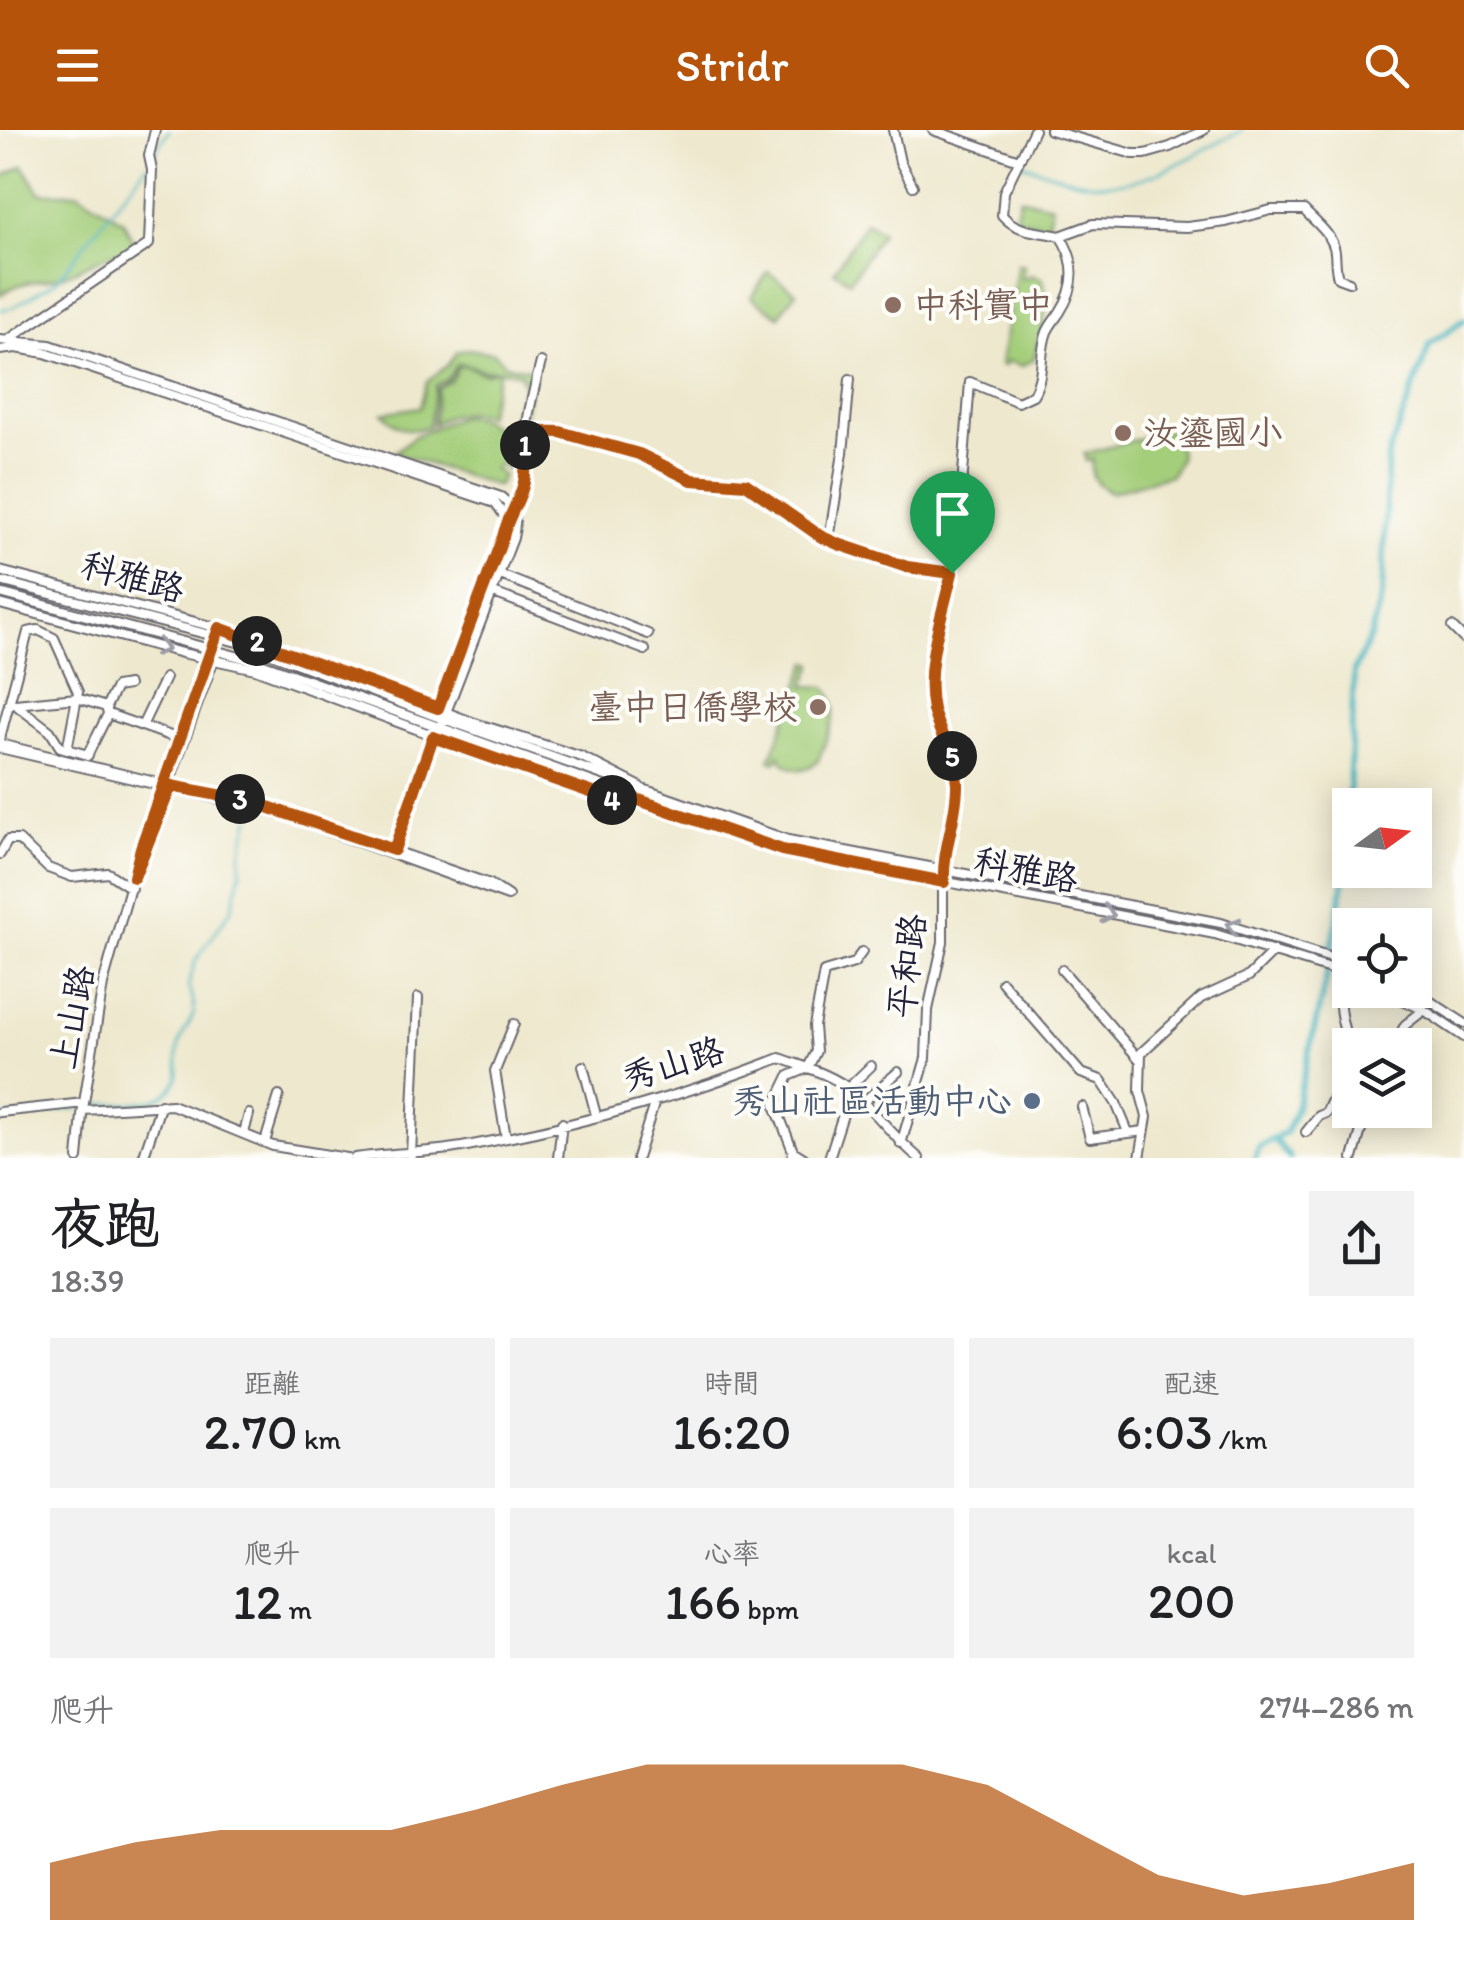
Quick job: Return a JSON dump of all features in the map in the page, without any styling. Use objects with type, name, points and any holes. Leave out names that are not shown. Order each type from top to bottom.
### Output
[{"type":"street","points":[[1,347],[149,244],[150,160],[155,130]]},
{"type":"street","points":[[894,130],[900,162],[912,186]]},
{"type":"street","points":[[933,130],[1018,161]]},
{"type":"street","points":[[1033,130],[1004,192],[1002,215],[1010,225],[1060,236],[1093,224],[1186,227],[1272,210],[1304,210],[1328,235],[1338,278],[1349,282]]},
{"type":"street","points":[[1050,130],[1145,154],[1204,130]]},
{"type":"street","name":"平和路","points":[[901,1144],[926,1058],[928,1010],[943,942],[943,870],[957,786],[954,760],[934,713],[932,692],[936,640],[958,539],[970,382],[1018,402],[1037,390],[1048,330],[1063,308],[1073,279],[1074,270],[1060,236]]},
{"type":"street","points":[[11,339],[50,345],[501,497],[514,510],[513,538],[439,718]]},
{"type":"street","points":[[1,347],[45,353],[496,502],[507,518]]},
{"type":"street","points":[[393,852],[507,518],[514,510],[524,480],[527,431],[542,362]]},
{"type":"street","points":[[828,539],[843,453],[850,379]]},
{"type":"street","points":[[527,431],[560,432],[639,454],[692,480],[746,484],[828,539],[907,567],[952,573]]},
{"type":"street","name":"科雅路","points":[[0,571],[219,628],[636,799],[782,850],[1215,934],[1274,951],[1326,960]]},
{"type":"street","points":[[498,574],[648,634]]},
{"type":"street","name":"科雅路","points":[[0,580],[249,646],[439,718],[788,840],[1221,923],[1332,963]]},
{"type":"street","points":[[492,592],[645,650]]},
{"type":"street","name":"科雅路","points":[[0,594],[254,668],[433,737],[616,801],[636,799]]},
{"type":"street","name":"科雅路","points":[[0,604],[212,654],[255,660],[439,718]]},
{"type":"street","points":[[1452,627],[1464,638]]},
{"type":"street","points":[[166,787],[219,628]]},
{"type":"street","points":[[0,743],[28,632],[38,630],[54,638],[78,692],[67,750]]},
{"type":"street","points":[[166,787],[179,739],[212,654]]},
{"type":"street","points":[[142,726],[164,678]]},
{"type":"street","points":[[83,765],[116,687],[128,685]]},
{"type":"street","points":[[12,702],[78,698],[179,739]]},
{"type":"street","points":[[12,702],[50,731],[60,747],[88,755]]},
{"type":"street","points":[[0,743],[166,787]]},
{"type":"street","points":[[0,743],[262,809],[393,852],[490,884],[508,896],[393,852]]},
{"type":"street","name":"上山路","points":[[78,1158],[103,984],[134,877],[166,787]]},
{"type":"street","points":[[0,854],[8,840],[19,840],[48,868],[72,876],[108,873],[131,888]]},
{"type":"street","points":[[1140,1158],[1147,1116],[1140,1091],[1140,1054],[1201,998],[1249,976],[1274,951]]},
{"type":"street","points":[[804,1158],[793,1154],[774,1105],[789,1076],[808,1068],[816,1051],[814,1026],[824,972],[854,963],[862,952]]},
{"type":"street","points":[[1062,970],[1140,1060]]},
{"type":"street","points":[[1002,982],[1081,1073],[1101,1080],[1128,1132]]},
{"type":"street","points":[[411,1155],[418,998]]},
{"type":"street","points":[[1432,1001],[1464,1023]]},
{"type":"street","points":[[1306,1132],[1326,1113],[1346,1061],[1346,1034],[1339,1008]]},
{"type":"street","points":[[1420,1008],[1464,1038]]},
{"type":"street","points":[[1404,1028],[1424,1010]]},
{"type":"street","points":[[506,1138],[495,1071],[514,1024]]},
{"type":"street","name":"秀山路","points":[[355,1158],[411,1155],[506,1138],[655,1101],[780,1058],[849,1089],[919,1158]]},
{"type":"street","points":[[583,1066],[596,1115]]},
{"type":"street","points":[[829,1158],[849,1089],[871,1066]]},
{"type":"street","points":[[862,1103],[898,1072]]},
{"type":"street","points":[[272,1158],[269,1144],[279,1096]]},
{"type":"street","points":[[637,1158],[655,1101]]},
{"type":"street","points":[[143,1158],[161,1104]]},
{"type":"street","points":[[0,1112],[161,1104],[186,1110],[269,1144],[348,1158]]},
{"type":"street","points":[[1082,1107],[1090,1138],[1144,1132]]},
{"type":"street","points":[[244,1133],[249,1114]]},
{"type":"street","points":[[558,1158],[562,1123]]},
{"type":"street","points":[[1353,1158],[1362,1128]]},
{"type":"green space","points":[[23,166],[40,193],[78,193],[123,221],[135,244],[130,251],[61,276],[23,284],[0,295],[0,178]]},
{"type":"green space","points":[[1020,198],[1052,205],[1047,225],[1015,218]]},
{"type":"green space","points":[[866,222],[882,232],[850,281],[834,271]]},
{"type":"green space","points":[[1018,264],[1024,265],[1022,279],[1032,275],[1041,278],[1046,307],[1034,359],[1022,366],[1006,361],[1005,366],[1000,365]]},
{"type":"green space","points":[[768,272],[796,292],[779,316],[751,297]]},
{"type":"green space","points":[[467,349],[494,353],[505,365],[534,370],[524,415],[516,425],[513,439],[519,440],[518,451],[502,427],[512,421],[525,387],[520,374],[515,372],[457,364],[448,379],[436,385],[429,426],[404,428],[383,413],[420,407],[427,382],[457,352]]},
{"type":"green space","points":[[464,365],[483,373],[499,371],[487,415],[459,413],[433,424],[438,388]]},
{"type":"green space","points":[[460,416],[486,422],[514,453],[508,469],[498,464],[494,469],[503,476],[497,486],[394,453],[413,437]]},
{"type":"green space","points":[[1185,426],[1187,433],[1172,438],[1180,457],[1170,475],[1111,492],[1095,479],[1093,460],[1086,461],[1084,454]]},
{"type":"green space","points":[[808,662],[814,664],[805,686],[825,687],[831,695],[834,713],[818,761],[796,769],[786,765],[779,755],[776,762],[770,760]]},
{"type":"waterway","points":[[151,158],[169,130]]},
{"type":"waterway","points":[[1022,163],[1089,183],[1130,181],[1169,168],[1242,130]]},
{"type":"waterway","points":[[0,310],[14,307],[56,281],[147,165]]},
{"type":"waterway","points":[[1255,1158],[1259,1147],[1286,1132],[1295,1111],[1326,979],[1346,870],[1354,671],[1371,635],[1382,594],[1388,455],[1430,344],[1464,320]]},
{"type":"waterway","points":[[97,1105],[145,1102],[173,1087],[178,1076],[178,1049],[194,1012],[188,987],[195,962],[232,908],[250,818]]},
{"type":"waterway","points":[[0,1118],[79,1108]]},
{"type":"waterway","points":[[1274,1139],[1290,1158]]},
{"type":"place","name":"中科實中","points":[[893,305]]},
{"type":"place","name":"汝鎏國小","points":[[1123,433]]},
{"type":"place","name":"臺中日僑學校","points":[[818,707]]},
{"type":"place","name":"秀山社區活動中心","points":[[1032,1101]]},
{"type":"route","points":[[527,431],[560,432],[639,454],[692,480],[746,484],[820,536],[838,544],[907,567],[952,573],[936,640],[932,692],[934,713],[954,760],[957,786],[944,882],[782,850],[636,799],[616,801],[433,737],[394,850],[250,801],[171,786],[134,877],[219,628],[438,708],[524,480],[527,431]]}]
